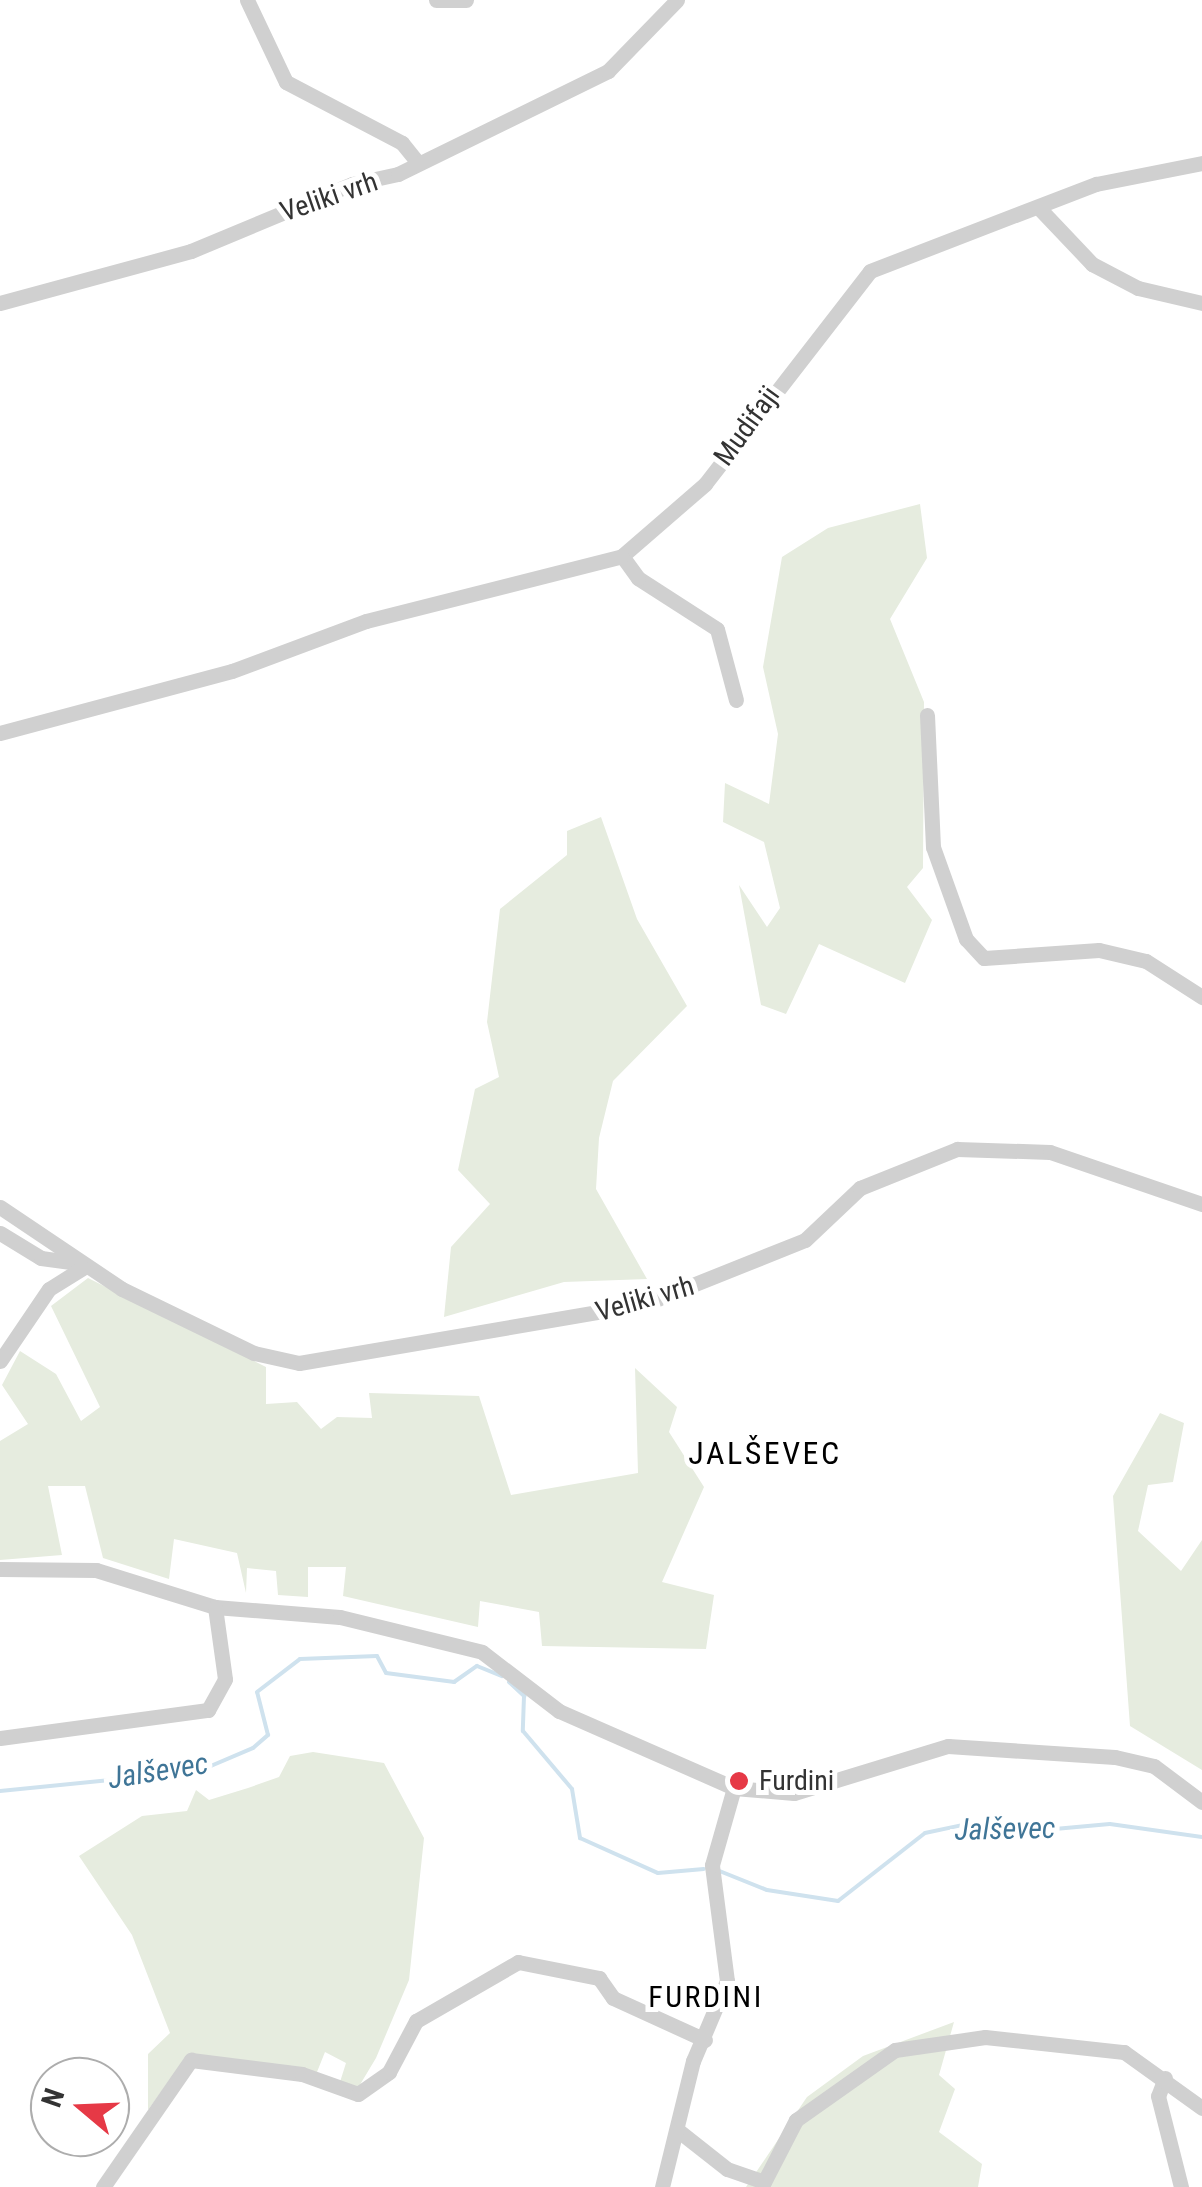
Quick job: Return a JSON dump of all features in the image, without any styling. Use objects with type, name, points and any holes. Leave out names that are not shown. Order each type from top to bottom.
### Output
[{"type":"street","points":[[247,0],[286,82],[416,160]]},
{"type":"street","points":[[436,0],[466,0]]},
{"type":"street","name":"Veliki vrh","points":[[0,304],[228,238],[416,160],[608,71],[676,0]]},
{"type":"street","name":"Mudifaji","points":[[622,556],[705,484],[870,271],[1096,184],[1202,163]]},
{"type":"street","points":[[1038,207],[1092,264],[1138,288],[1202,302]]},
{"type":"street","points":[[0,733],[232,671],[366,621],[622,556],[638,578],[717,629],[736,700]]},
{"type":"street","points":[[927,715],[934,847],[966,939],[984,958],[1099,950],[1146,961],[1202,997]]},
{"type":"street","name":"Veliki vrh","points":[[0,1207],[77,1265],[254,1352],[300,1363],[646,1304],[805,1240],[860,1188],[958,1149],[1050,1152],[1202,1204]]},
{"type":"street","name":"Veliki vrh","points":[[0,1233],[41,1258],[77,1265]]},
{"type":"street","points":[[0,1361],[49,1289],[77,1265]]},
{"type":"street","points":[[0,1569],[96,1570],[215,1607],[340,1617],[482,1652],[559,1711],[734,1788],[794,1793],[948,1746],[1115,1757],[1154,1766],[1202,1802]]},
{"type":"street","points":[[0,1738],[208,1710],[225,1679],[215,1607]]},
{"type":"street","points":[[662,2187],[704,2040],[728,1981],[712,1865],[734,1788]]},
{"type":"street","points":[[103,2187],[191,2060],[302,2074],[358,2094],[389,2072],[416,2020],[518,1962],[600,1978],[613,1998],[704,2040]]},
{"type":"street","points":[[680,2132],[727,2169],[764,2182],[796,2120],[895,2050],[985,2037],[1124,2052],[1202,2108]]},
{"type":"street","points":[[1165,2078],[1158,2096],[1181,2187]]},
{"type":"shaded area","points":[[920,504],[927,558],[890,619],[924,702],[923,868],[907,887],[932,920],[905,983],[819,944],[786,1014],[761,1005],[739,885],[767,927],[780,908],[764,842],[723,822],[725,783],[769,804],[778,734],[763,667],[782,557],[828,528]]},
{"type":"shaded area","points":[[601,817],[637,919],[687,1006],[613,1081],[599,1138],[596,1189],[647,1279],[564,1282],[444,1317],[451,1247],[490,1204],[458,1170],[475,1089],[499,1077],[487,1022],[500,909],[567,855],[567,831]]},
{"type":"shaded area","points":[[88,1278],[266,1367],[266,1404],[297,1402],[321,1429],[337,1417],[372,1418],[369,1393],[479,1396],[511,1495],[638,1473],[635,1368],[677,1407],[669,1432],[704,1487],[662,1582],[714,1595],[706,1649],[542,1646],[539,1612],[480,1601],[478,1627],[343,1596],[346,1567],[308,1567],[308,1597],[278,1595],[276,1571],[247,1568],[246,1593],[237,1553],[174,1539],[169,1579],[103,1558],[85,1486],[48,1486],[62,1555],[0,1560],[0,1441],[28,1424],[2,1385],[20,1351],[56,1374],[81,1421],[100,1407],[51,1306]]},
{"type":"shaded area","points":[[1160,1413],[1184,1423],[1173,1482],[1148,1485],[1138,1531],[1181,1571],[1202,1540],[1202,1770],[1130,1726],[1113,1496]]},
{"type":"shaded area","points":[[313,1752],[384,1763],[424,1838],[409,1980],[376,2058],[358,2088],[340,2082],[346,2063],[325,2052],[317,2072],[187,2056],[148,2110],[148,2054],[170,2033],[132,1935],[79,1856],[142,1816],[187,1811],[196,1790],[209,1800],[248,1788],[279,1777],[290,1756]]},
{"type":"shaded area","points":[[954,2022],[939,2075],[955,2089],[939,2132],[982,2164],[978,2187],[746,2187],[807,2097],[863,2056]]},
{"type":"waterway","name":"Jalševec","points":[[0,1791],[199,1771],[253,1748],[268,1735],[257,1692],[300,1659],[377,1656],[386,1673],[454,1682],[477,1666],[502,1676]]},
{"type":"waterway","name":"Jalševec","points":[[509,1682],[524,1696],[523,1731],[572,1789],[580,1838],[658,1873],[704,1869]]},
{"type":"waterway","name":"Jalševec","points":[[717,1870],[767,1890],[838,1901],[925,1833],[963,1825],[1022,1832],[1110,1824],[1202,1837]]},
{"type":"place","name":"Furdini","points":[[739,1781]]},
{"type":"district","name":"JALŠEVEC","points":[[765,1453]]},
{"type":"district","name":"FURDINI","points":[[706,1997]]}]
